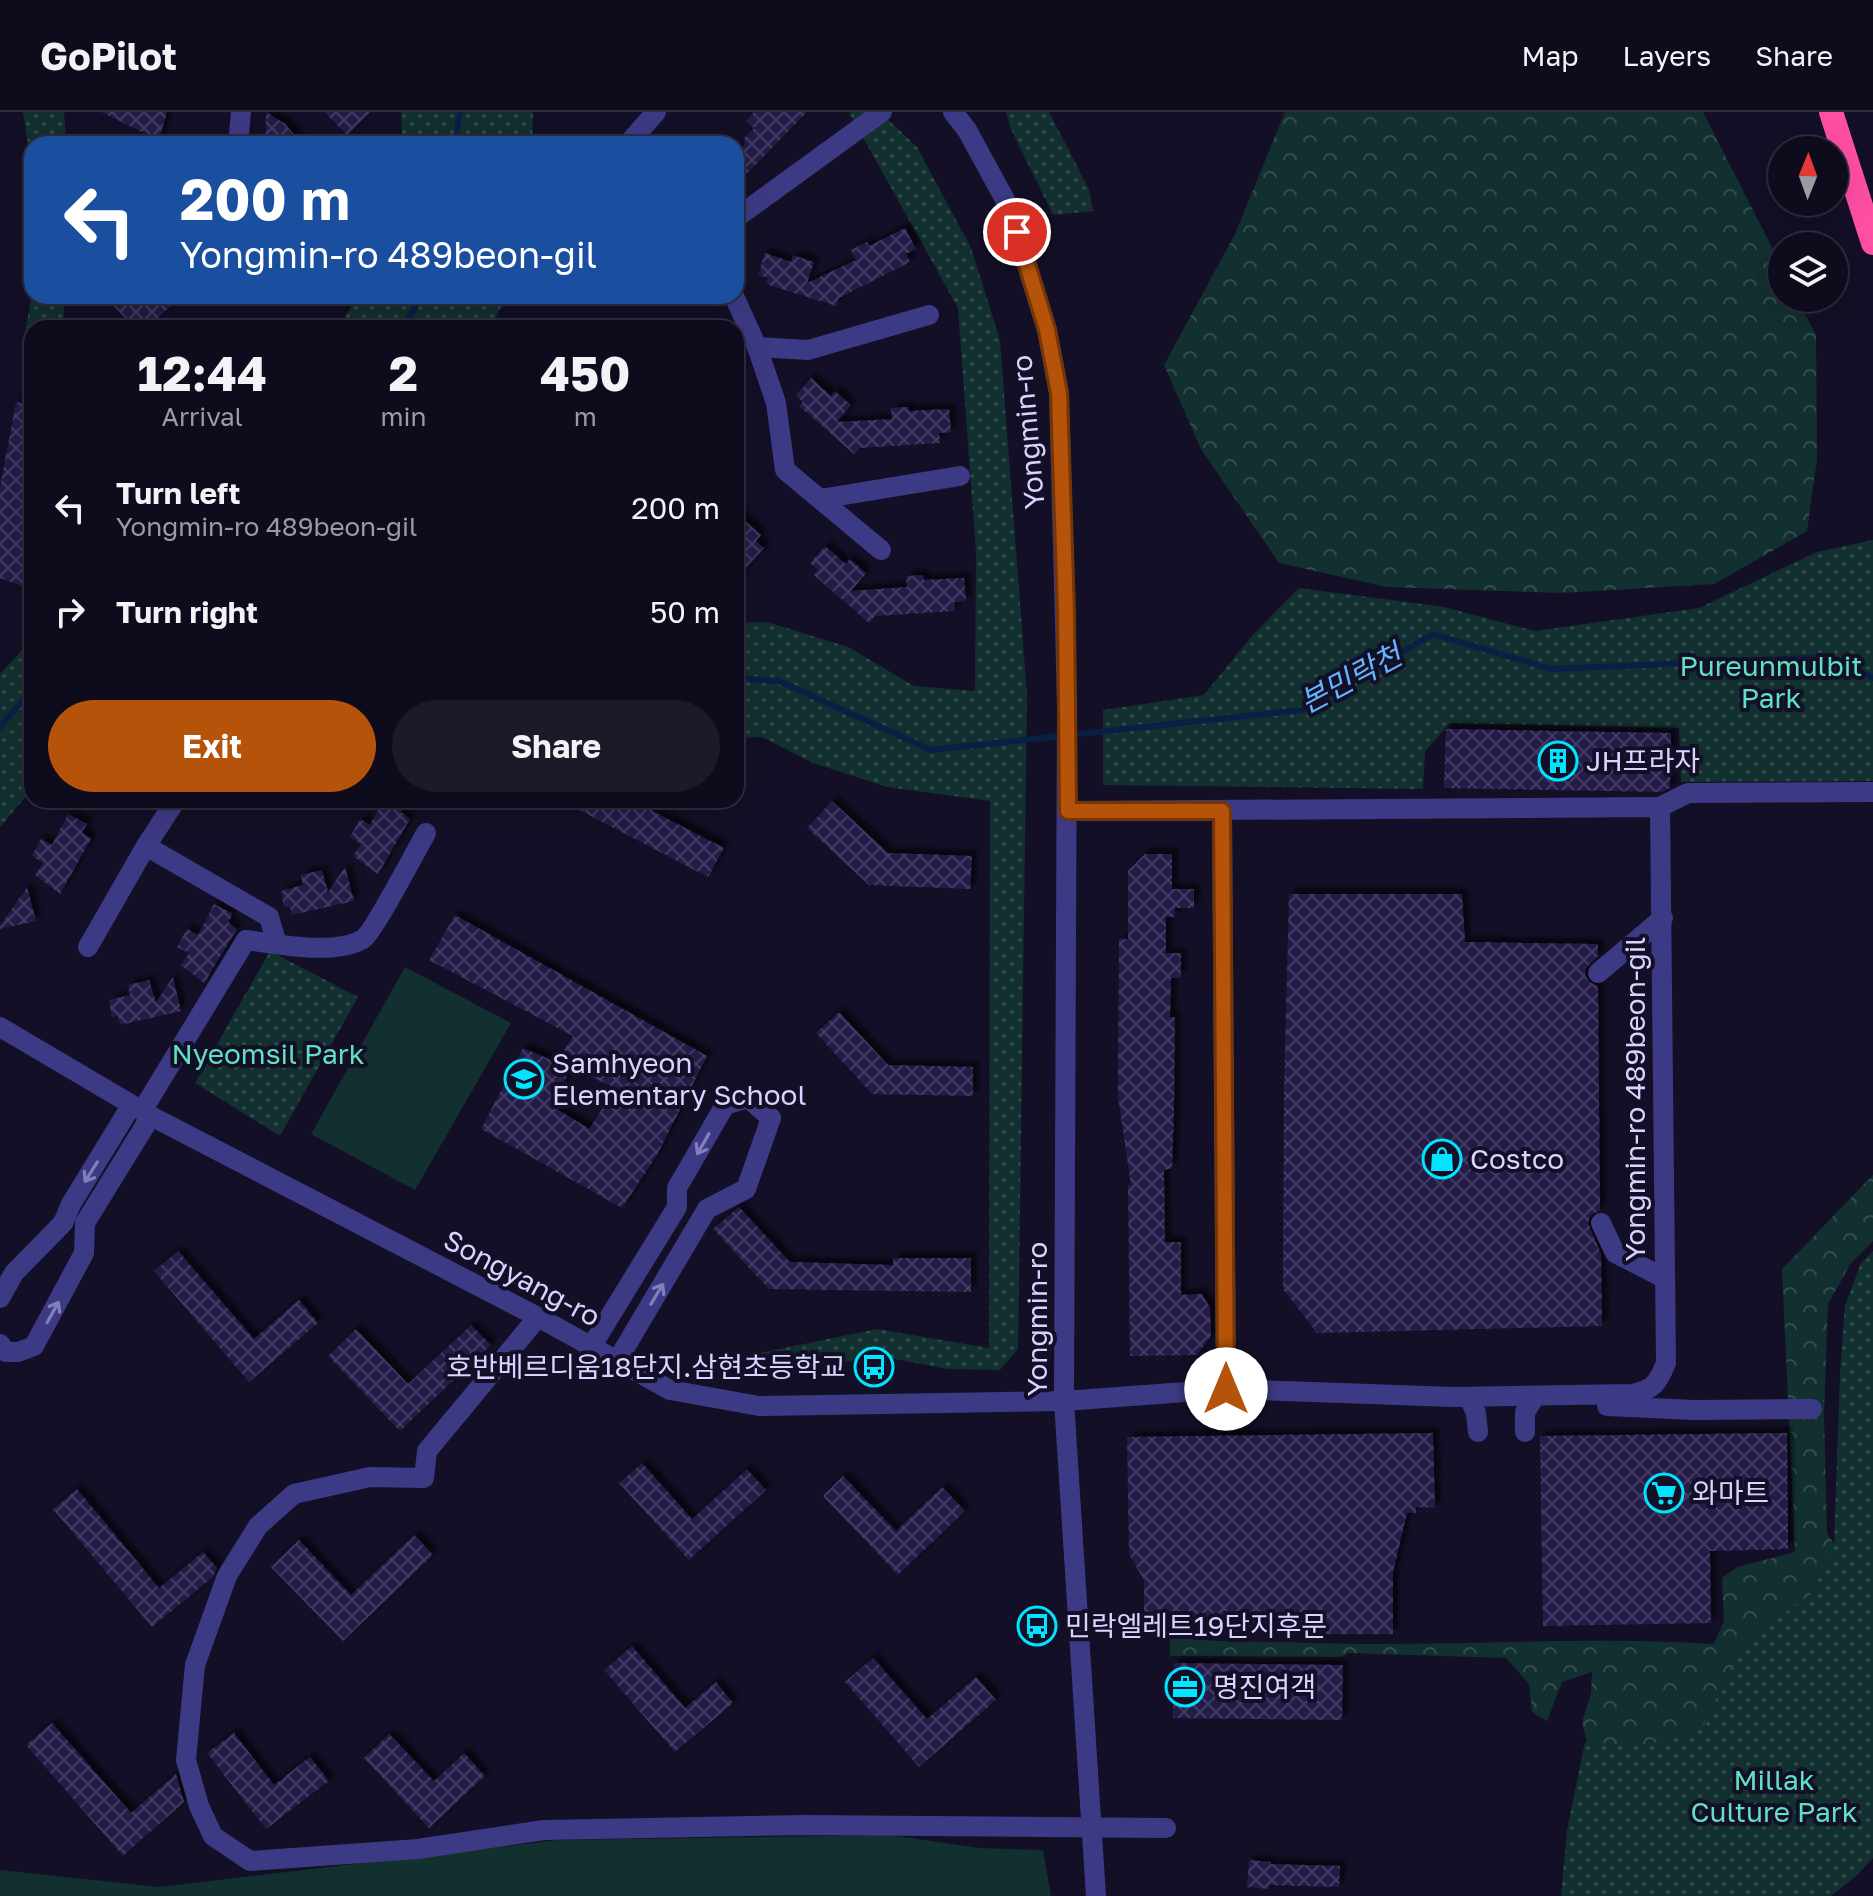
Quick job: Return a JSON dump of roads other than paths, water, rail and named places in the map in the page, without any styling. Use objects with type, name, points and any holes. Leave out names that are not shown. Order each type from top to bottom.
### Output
[{"type":"highway","points":[[1831,112],[1873,243]]},
{"type":"street","points":[[239,136],[241,112]]},
{"type":"street","points":[[635,136],[656,112]]},
{"type":"street","points":[[744,212],[882,112]]},
{"type":"street","name":"Yongmin-ro","points":[[953,112],[967,130],[1009,207],[1047,330],[1059,393],[1068,727],[1064,1401],[1096,1896]]},
{"type":"street","points":[[738,304],[757,347],[776,403],[785,470],[881,550]]},
{"type":"street","points":[[757,347],[808,350],[929,315]]},
{"type":"street","points":[[820,499],[960,476]]},
{"type":"street","points":[[1068,811],[1660,807],[1688,793],[1873,792]]},
{"type":"street","name":"Yongmin-ro 489beon-gil","points":[[1064,1401],[1226,1389],[1534,1398],[1632,1394],[1650,1390],[1659,1380],[1666,1363],[1660,807]]},
{"type":"street","points":[[88,947],[171,808]]},
{"type":"street","points":[[1222,811],[1226,1389]]},
{"type":"street","points":[[0,1344],[6,1352],[18,1352],[34,1346],[84,1253],[85,1223],[141,1111],[246,940],[346,947],[366,938],[426,833]]},
{"type":"street","points":[[146,846],[269,917],[277,944]]},
{"type":"street","points":[[1598,973],[1663,918]]},
{"type":"street","name":"Songyang-ro","points":[[0,1027],[141,1111],[538,1317],[670,1390],[759,1406],[1064,1401]]},
{"type":"street","points":[[591,1347],[677,1207],[677,1188],[725,1105],[748,1098],[771,1118],[746,1189],[707,1209],[617,1361]]},
{"type":"street","points":[[0,1298],[14,1273],[63,1223],[71,1204],[141,1111]]},
{"type":"street","points":[[1601,1223],[1615,1253],[1664,1278]]},
{"type":"street","points":[[538,1317],[427,1451],[424,1478],[370,1477],[294,1494],[258,1526],[227,1576],[195,1665],[186,1760],[199,1806],[213,1836],[250,1861],[418,1849],[553,1829],[805,1825],[1166,1828]]},
{"type":"street","points":[[1568,1396],[1611,1407],[1812,1409]]},
{"type":"street","points":[[1469,1397],[1476,1413],[1478,1432]]},
{"type":"street","points":[[1525,1432],[1525,1412],[1534,1398]]},
{"type":"waterway","points":[[456,136],[460,112]]},
{"type":"waterway","points":[[408,320],[417,304]]},
{"type":"waterway","name":"본민락천","points":[[744,679],[779,681],[931,750],[1302,710],[1433,634],[1551,669],[1830,657],[1873,678]]},
{"type":"waterway","points":[[0,727],[24,699]]},
{"type":"place","name":"JH프라자","points":[[1558,761]]},
{"type":"place","name":"Samhyeon Elementary School","points":[[524,1079]]},
{"type":"place","name":"Costco","points":[[1442,1159]]},
{"type":"place","name":"호반베르디움18단지.삼현초등학교","points":[[874,1367]]},
{"type":"place","name":"와마트","points":[[1664,1493]]},
{"type":"place","name":"민락엘레트19단지후문","points":[[1037,1626]]},
{"type":"place","name":"명진여객","points":[[1185,1687]]},
{"type":"park label","name":"Pureunmulbit Park","points":[[1771,682]]},
{"type":"park label","name":"Nyeomsil Park","points":[[268,1054]]},
{"type":"park label","name":"Millak Culture Park","points":[[1774,1796]]}]
